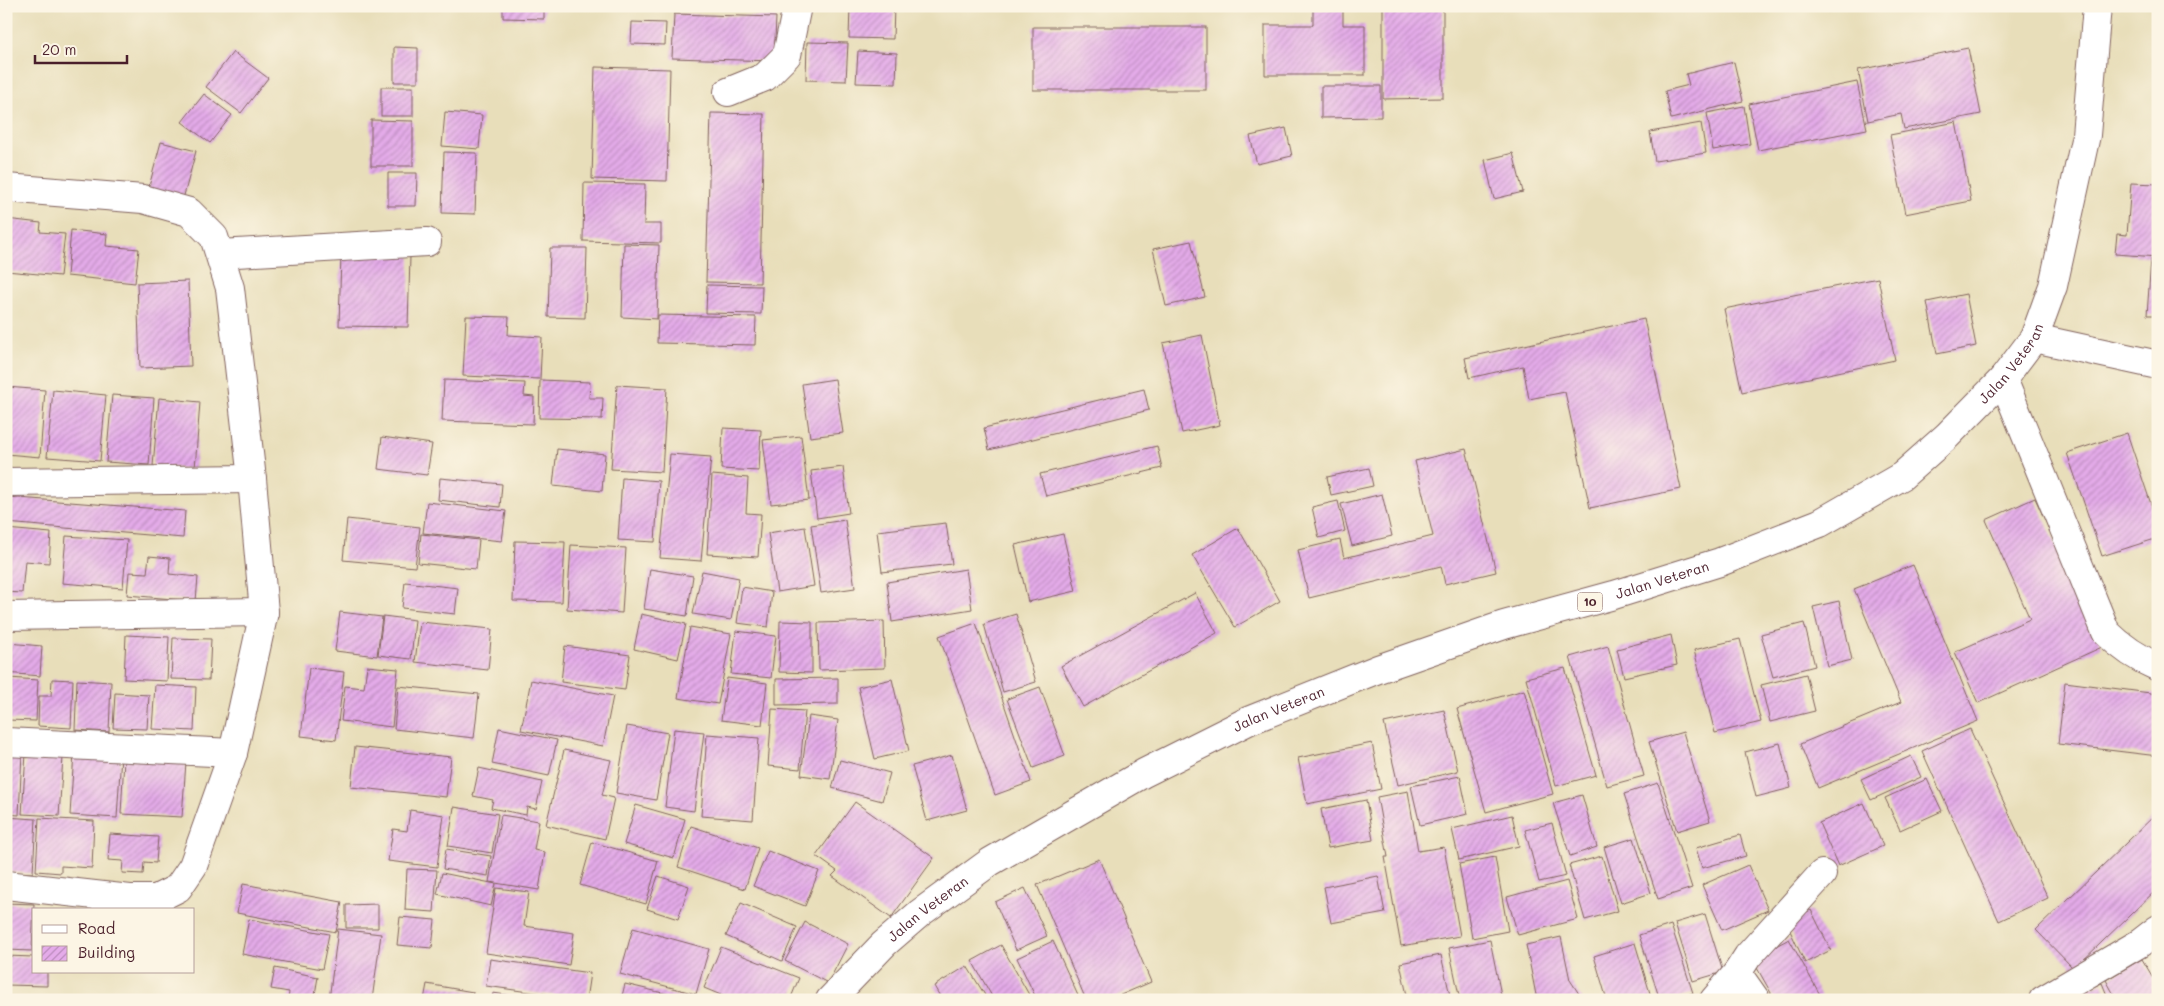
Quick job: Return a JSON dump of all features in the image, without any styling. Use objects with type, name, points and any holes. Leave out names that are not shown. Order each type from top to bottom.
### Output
[{"type":"main road","points":[[728,92],[765,77],[787,55],[797,6]]},
{"type":"main road","name":"Jalan Veteran","points":[[830,1000],[891,938],[920,913],[990,862],[1144,773],[1248,721],[1378,669],[1504,625],[1614,595],[1720,562],[1820,523],[1902,476],[2003,380],[2034,338],[2053,286],[2086,135],[2097,6]]},
{"type":"main road","points":[[6,188],[143,199],[190,212],[214,237],[230,288],[252,478],[264,612],[233,753],[193,866],[178,888],[156,899],[130,899],[6,885]]},
{"type":"main road","points":[[220,254],[427,242]]},
{"type":"main road","points":[[2034,338],[2158,365]]},
{"type":"main road","points":[[2003,380],[2106,632],[2121,647],[2158,667]]},
{"type":"main road","points":[[6,482],[252,478]]},
{"type":"main road","points":[[6,616],[264,612]]},
{"type":"main road","points":[[6,742],[233,753]]},
{"type":"main road","points":[[1714,1000],[1737,973],[1748,956],[1822,874]]},
{"type":"main road","points":[[2043,1000],[2140,943],[2158,930]]},
{"type":"main road","points":[[1737,973],[1756,1000]]},
{"type":"building","points":[[503,6],[544,6],[544,19],[503,18]]},
{"type":"building","points":[[850,6],[894,6],[893,39],[849,38]]},
{"type":"building","points":[[1383,6],[1443,6],[1443,98],[1383,99]]},
{"type":"building","points":[[1553,6],[1592,6],[1592,8],[1554,11]]},
{"type":"building","points":[[1313,9],[1343,9],[1343,25],[1365,25],[1365,75],[1265,75],[1265,25],[1313,25]]},
{"type":"building","points":[[674,14],[776,17],[774,61],[672,58]]},
{"type":"building","points":[[632,22],[666,23],[665,45],[631,44]]},
{"type":"building","points":[[1033,27],[1206,27],[1206,90],[1033,90]]},
{"type":"building","points":[[807,42],[848,43],[846,81],[806,80]]},
{"type":"building","points":[[394,47],[418,48],[418,82],[394,82]]},
{"type":"building","points":[[1968,48],[1981,114],[1904,129],[1901,114],[1868,121],[1858,70]]},
{"type":"building","points":[[858,51],[897,53],[896,84],[856,83]]},
{"type":"building","points":[[233,52],[268,78],[241,113],[206,87]]},
{"type":"building","points":[[1734,62],[1743,101],[1671,119],[1665,91],[1689,85],[1686,74]]},
{"type":"building","points":[[595,67],[670,69],[667,181],[592,179]]},
{"type":"building","points":[[1857,82],[1867,129],[1758,150],[1749,104]]},
{"type":"building","points":[[1321,86],[1381,86],[1381,117],[1321,118]]},
{"type":"building","points":[[381,87],[413,87],[413,116],[381,116]]},
{"type":"building","points":[[204,94],[232,115],[210,143],[182,122]]},
{"type":"building","points":[[1744,106],[1750,144],[1713,150],[1707,113]]},
{"type":"building","points":[[445,112],[482,115],[479,149],[442,146]]},
{"type":"building","points":[[711,113],[764,114],[760,283],[706,282]]},
{"type":"building","points":[[371,120],[413,121],[413,166],[371,166]]},
{"type":"building","points":[[1956,122],[1971,201],[1905,214],[1890,135]]},
{"type":"building","points":[[1701,123],[1706,153],[1655,161],[1650,132]]},
{"type":"building","points":[[1286,128],[1292,156],[1257,164],[1250,136]]},
{"type":"building","points":[[161,142],[196,151],[182,203],[147,194]]},
{"type":"building","points":[[444,152],[477,153],[475,214],[442,213]]},
{"type":"building","points":[[1513,153],[1523,192],[1494,199],[1485,160]]},
{"type":"building","points":[[388,173],[417,173],[416,206],[388,206]]},
{"type":"building","points":[[584,183],[645,184],[644,224],[661,224],[661,243],[583,241]]},
{"type":"building","points":[[2131,183],[2158,184],[2158,257],[2115,254],[2117,234],[2127,235]]},
{"type":"building","points":[[6,219],[41,223],[40,232],[65,234],[60,276],[6,271]]},
{"type":"building","points":[[71,230],[107,234],[106,246],[139,249],[135,283],[67,276]]},
{"type":"building","points":[[1191,241],[1205,297],[1166,306],[1153,249]]},
{"type":"building","points":[[624,244],[659,245],[657,319],[622,317]]},
{"type":"building","points":[[550,248],[587,248],[585,318],[548,317]]},
{"type":"building","points":[[341,254],[410,256],[408,327],[339,326]]},
{"type":"building","points":[[2151,259],[2158,260],[2158,315],[2147,315]]},
{"type":"building","points":[[1878,278],[1895,360],[1742,392],[1724,309]]},
{"type":"building","points":[[188,281],[191,366],[140,368],[137,283]]},
{"type":"building","points":[[707,285],[762,286],[761,314],[706,313]]},
{"type":"building","points":[[1966,294],[1976,346],[1937,354],[1927,302]]},
{"type":"building","points":[[658,315],[756,317],[755,345],[657,343]]},
{"type":"building","points":[[466,316],[509,317],[508,335],[542,337],[540,379],[463,376]]},
{"type":"building","points":[[1644,319],[1681,489],[1590,508],[1565,392],[1529,399],[1523,366],[1469,378],[1465,358]]},
{"type":"building","points":[[1202,335],[1220,425],[1182,433],[1163,343]]},
{"type":"building","points":[[835,379],[843,433],[810,437],[802,384]]},
{"type":"building","points":[[444,380],[525,383],[524,396],[534,397],[533,424],[442,421]]},
{"type":"building","points":[[540,380],[590,382],[589,398],[603,398],[602,419],[539,418]]},
{"type":"building","points":[[617,385],[667,388],[662,472],[611,469]]},
{"type":"building","points":[[6,387],[45,390],[40,457],[6,454]]},
{"type":"building","points":[[1144,389],[1149,410],[989,450],[984,428]]},
{"type":"building","points":[[53,390],[106,395],[100,461],[47,457]]},
{"type":"building","points":[[112,395],[154,398],[149,465],[106,462]]},
{"type":"building","points":[[159,398],[200,402],[195,469],[153,466]]},
{"type":"building","points":[[723,428],[761,430],[759,471],[721,469]]},
{"type":"building","points":[[2127,433],[2158,525],[2158,538],[2102,556],[2067,453]]},
{"type":"building","points":[[801,436],[809,500],[771,504],[763,440]]},
{"type":"building","points":[[382,437],[432,444],[427,475],[378,469]]},
{"type":"building","points":[[1157,446],[1162,468],[1046,496],[1040,474]]},
{"type":"building","points":[[557,449],[605,454],[602,491],[553,486]]},
{"type":"building","points":[[1466,449],[1496,572],[1445,584],[1441,566],[1309,598],[1298,550],[1340,540],[1344,558],[1433,536],[1415,461]]},
{"type":"building","points":[[670,454],[711,457],[701,561],[660,558]]},
{"type":"building","points":[[843,467],[849,513],[817,518],[811,471]]},
{"type":"building","points":[[1369,468],[1373,486],[1331,495],[1327,477]]},
{"type":"building","points":[[712,475],[748,478],[746,513],[761,514],[758,557],[707,554]]},
{"type":"building","points":[[440,478],[502,484],[500,507],[438,500]]},
{"type":"building","points":[[622,478],[659,481],[655,542],[618,540]]},
{"type":"building","points":[[1382,494],[1392,536],[1352,546],[1341,504]]},
{"type":"building","points":[[6,497],[185,511],[183,538],[6,523]]},
{"type":"building","points":[[2035,498],[2102,647],[1978,703],[1955,652],[2030,619],[1986,520]]},
{"type":"building","points":[[1338,501],[1345,531],[1319,538],[1312,507]]},
{"type":"building","points":[[427,502],[506,511],[502,541],[423,533]]},
{"type":"building","points":[[347,519],[420,527],[415,567],[343,560]]},
{"type":"building","points":[[845,520],[855,588],[821,593],[811,525]]},
{"type":"building","points":[[946,523],[952,564],[882,572],[877,531]]},
{"type":"building","points":[[805,527],[814,586],[777,592],[768,533]]},
{"type":"building","points":[[1238,528],[1280,601],[1235,627],[1192,555]]},
{"type":"building","points":[[6,529],[51,533],[49,563],[25,561],[22,593],[6,592]]},
{"type":"building","points":[[421,534],[479,540],[476,569],[418,563]]},
{"type":"building","points":[[1063,534],[1076,591],[1028,602],[1015,545]]},
{"type":"building","points":[[66,536],[127,540],[123,588],[62,583]]},
{"type":"building","points":[[515,541],[565,542],[562,602],[513,601]]},
{"type":"building","points":[[571,545],[626,548],[622,613],[567,609]]},
{"type":"building","points":[[149,556],[170,558],[169,574],[198,577],[196,601],[127,595],[129,572],[147,573]]},
{"type":"building","points":[[1913,565],[1978,721],[1818,788],[1800,744],[1901,702],[1854,589]]},
{"type":"building","points":[[650,569],[693,576],[687,616],[644,609]]},
{"type":"building","points":[[966,569],[972,609],[892,622],[887,582]]},
{"type":"building","points":[[702,571],[739,578],[731,620],[693,614]]},
{"type":"building","points":[[405,582],[458,588],[455,614],[402,608]]},
{"type":"building","points":[[742,587],[772,592],[768,627],[737,623]]},
{"type":"building","points":[[1195,593],[1217,633],[1083,707],[1061,666]]},
{"type":"building","points":[[1839,601],[1852,660],[1827,666],[1813,607]]},
{"type":"building","points":[[340,612],[382,617],[377,656],[335,651]]},
{"type":"building","points":[[641,614],[686,624],[678,659],[634,649]]},
{"type":"building","points":[[1016,614],[1036,682],[1003,692],[984,624]]},
{"type":"building","points":[[383,616],[415,620],[411,659],[378,655]]},
{"type":"building","points":[[780,621],[812,622],[812,673],[779,672]]},
{"type":"building","points":[[884,621],[885,668],[819,670],[818,623]]},
{"type":"building","points":[[420,622],[492,629],[488,670],[415,662]]},
{"type":"building","points":[[976,623],[1031,782],[995,795],[939,636]]},
{"type":"building","points":[[1804,623],[1815,666],[1773,677],[1761,634]]},
{"type":"building","points":[[690,627],[731,634],[718,704],[678,698]]},
{"type":"building","points":[[736,631],[776,636],[771,678],[731,674]]},
{"type":"building","points":[[126,635],[169,637],[167,681],[124,679]]},
{"type":"building","points":[[1671,635],[1677,665],[1624,677],[1617,649]]},
{"type":"building","points":[[173,638],[211,639],[209,680],[171,679]]},
{"type":"building","points":[[1740,639],[1761,722],[1715,733],[1694,650]]},
{"type":"building","points":[[8,643],[42,646],[40,676],[6,673]]},
{"type":"building","points":[[565,646],[630,655],[625,690],[561,682]]},
{"type":"building","points":[[1608,646],[1644,776],[1607,786],[1570,657]]},
{"type":"building","points":[[367,666],[398,669],[392,727],[341,721],[345,686],[364,688]]},
{"type":"building","points":[[309,668],[344,672],[336,740],[301,736]]},
{"type":"building","points":[[1565,668],[1596,775],[1556,786],[1526,678]]},
{"type":"building","points":[[1806,674],[1815,711],[1770,722],[1761,685]]},
{"type":"building","points":[[9,678],[38,680],[36,721],[7,720]]},
{"type":"building","points":[[727,678],[767,683],[762,725],[721,720]]},
{"type":"building","points":[[838,678],[838,704],[776,705],[776,679]]},
{"type":"building","points":[[52,679],[73,680],[71,728],[38,726],[39,696],[51,696]]},
{"type":"building","points":[[892,679],[909,751],[875,759],[858,687]]},
{"type":"building","points":[[77,680],[111,682],[109,732],[75,730]]},
{"type":"building","points":[[531,680],[613,696],[603,746],[521,730]]},
{"type":"building","points":[[2065,682],[2158,694],[2158,756],[2058,744]]},
{"type":"building","points":[[155,685],[196,687],[194,731],[152,729]]},
{"type":"building","points":[[398,686],[479,694],[474,738],[394,729]]},
{"type":"building","points":[[1040,687],[1065,756],[1033,768],[1007,699]]},
{"type":"building","points":[[1524,690],[1553,794],[1486,812],[1457,709]]},
{"type":"building","points":[[115,693],[149,695],[147,729],[113,728]]},
{"type":"building","points":[[772,709],[805,711],[800,769],[768,766]]},
{"type":"building","points":[[1444,710],[1458,771],[1398,785],[1384,723]]},
{"type":"building","points":[[809,716],[838,720],[830,779],[801,775]]},
{"type":"building","points":[[627,726],[668,733],[656,800],[616,793]]},
{"type":"building","points":[[499,728],[557,740],[549,776],[492,764]]},
{"type":"building","points":[[674,729],[704,732],[694,811],[665,807]]},
{"type":"building","points":[[1970,729],[2048,898],[1999,921],[1922,751]]},
{"type":"building","points":[[1683,732],[1710,821],[1677,831],[1649,742]]},
{"type":"building","points":[[707,734],[759,738],[753,820],[701,816]]},
{"type":"building","points":[[1372,743],[1381,789],[1307,804],[1298,758]]},
{"type":"building","points":[[1780,743],[1791,788],[1756,797],[1745,752]]},
{"type":"building","points":[[355,747],[451,757],[446,797],[351,787]]},
{"type":"building","points":[[564,750],[611,760],[602,795],[614,798],[605,839],[546,825]]},
{"type":"building","points":[[6,752],[22,753],[19,815],[6,814]]},
{"type":"building","points":[[74,753],[121,755],[117,818],[70,815]]},
{"type":"building","points":[[26,754],[63,757],[59,816],[22,814]]},
{"type":"building","points":[[952,755],[967,810],[927,821],[912,766]]},
{"type":"building","points":[[1911,756],[1921,777],[1871,800],[1861,779]]},
{"type":"building","points":[[124,759],[186,762],[182,817],[121,814]]},
{"type":"building","points":[[840,760],[890,773],[882,801],[832,788]]},
{"type":"building","points":[[479,768],[542,782],[536,809],[527,807],[526,815],[491,808],[493,800],[473,796]]},
{"type":"building","points":[[1460,776],[1468,814],[1420,825],[1411,786]]},
{"type":"building","points":[[1927,779],[1942,811],[1900,830],[1885,798]]},
{"type":"building","points":[[1658,783],[1692,888],[1658,899],[1624,794]]},
{"type":"building","points":[[1408,791],[1418,851],[1444,847],[1460,936],[1401,946],[1385,857],[1388,857],[1377,797]]},
{"type":"building","points":[[1582,795],[1597,847],[1570,856],[1553,803]]},
{"type":"building","points":[[1366,800],[1373,840],[1328,848],[1321,809]]},
{"type":"building","points":[[855,802],[934,858],[891,918],[832,876],[837,871],[816,856]]},
{"type":"building","points":[[1864,803],[1883,846],[1838,866],[1819,823]]},
{"type":"building","points":[[636,805],[685,819],[674,858],[624,844]]},
{"type":"building","points":[[454,807],[498,814],[492,853],[448,846]]},
{"type":"building","points":[[410,810],[444,815],[437,867],[388,861],[393,829],[407,831]]},
{"type":"building","points":[[2158,812],[2158,888],[2074,969],[2036,930]]},
{"type":"building","points":[[501,815],[539,821],[534,850],[545,852],[539,890],[489,882]]},
{"type":"building","points":[[1512,815],[1519,846],[1459,860],[1452,829]]},
{"type":"building","points":[[6,817],[36,819],[33,873],[6,872]]},
{"type":"building","points":[[39,818],[94,821],[92,868],[61,866],[61,873],[36,871]]},
{"type":"building","points":[[1552,823],[1566,876],[1539,882],[1525,830]]},
{"type":"building","points":[[691,826],[758,848],[745,889],[678,867]]},
{"type":"building","points":[[110,834],[158,837],[156,863],[144,862],[143,874],[122,873],[123,861],[108,860]]},
{"type":"building","points":[[1740,835],[1746,856],[1702,868],[1696,848]]},
{"type":"building","points":[[1634,838],[1651,893],[1621,903],[1604,847]]},
{"type":"building","points":[[592,842],[658,861],[646,904],[580,885]]},
{"type":"building","points":[[446,849],[491,856],[488,876],[443,869]]},
{"type":"building","points":[[768,851],[819,871],[805,906],[753,886]]},
{"type":"building","points":[[1602,856],[1618,911],[1585,920],[1569,865]]},
{"type":"building","points":[[1495,857],[1508,931],[1472,938],[1459,864]]},
{"type":"building","points":[[1099,859],[1151,982],[1109,1000],[1086,1000],[1037,885]]},
{"type":"building","points":[[1748,865],[1768,910],[1722,930],[1702,885]]},
{"type":"building","points":[[407,869],[437,870],[434,912],[405,910]]},
{"type":"building","points":[[442,873],[496,884],[491,906],[437,894]]},
{"type":"building","points":[[658,876],[689,886],[678,919],[647,909]]},
{"type":"building","points":[[1378,876],[1385,913],[1331,923],[1324,887]]},
{"type":"building","points":[[1567,881],[1578,919],[1518,935],[1507,897]]},
{"type":"building","points":[[243,884],[342,902],[336,932],[237,913]]},
{"type":"building","points":[[496,888],[529,892],[524,926],[574,933],[569,965],[486,953]]},
{"type":"building","points":[[1025,888],[1047,936],[1016,950],[995,902]]},
{"type":"building","points":[[6,903],[34,904],[34,908],[32,908],[32,951],[6,950]]},
{"type":"building","points":[[741,903],[797,927],[782,961],[726,936]]},
{"type":"building","points":[[378,904],[378,928],[346,928],[346,905]]},
{"type":"building","points":[[1811,910],[1831,950],[1805,963],[1786,922]]},
{"type":"building","points":[[1705,914],[1723,972],[1693,981],[1675,923]]},
{"type":"building","points":[[400,917],[435,920],[432,948],[397,945]]},
{"type":"building","points":[[249,919],[329,934],[322,969],[242,954]]},
{"type":"building","points":[[805,922],[848,944],[828,983],[785,961]]},
{"type":"building","points":[[1671,925],[1693,993],[1672,1000],[1660,1000],[1639,935]]},
{"type":"building","points":[[633,928],[709,949],[696,994],[620,974]]},
{"type":"building","points":[[338,929],[381,934],[372,1000],[329,1000]]},
{"type":"building","points":[[1561,937],[1570,980],[1583,1000],[1537,1000],[1526,945]]},
{"type":"building","points":[[1789,939],[1823,1000],[1775,1000],[1752,959]]},
{"type":"building","points":[[1490,940],[1502,1000],[1460,1000],[1449,948]]},
{"type":"building","points":[[1053,941],[1080,1000],[1037,1000],[1017,958]]},
{"type":"building","points":[[1635,943],[1652,1000],[1607,1000],[1594,956]]},
{"type":"building","points":[[1001,945],[1032,1000],[994,1000],[972,961]]},
{"type":"building","points":[[721,947],[799,978],[790,1000],[733,1000],[704,988]]},
{"type":"building","points":[[1441,955],[1451,1000],[1408,1000],[1400,963]]},
{"type":"building","points":[[6,956],[32,957],[32,974],[47,974],[47,986],[6,985]]},
{"type":"building","points":[[490,959],[590,973],[586,1000],[486,986]]},
{"type":"building","points":[[2142,959],[2158,986],[2158,997],[2154,1000],[2117,1000],[2106,980]]},
{"type":"building","points":[[967,966],[988,1000],[942,1000],[934,986]]},
{"type":"building","points":[[275,968],[318,977],[314,1000],[288,1000],[289,992],[271,989]]},
{"type":"building","points":[[2102,983],[2109,1000],[2062,1000]]},
{"type":"building","points":[[427,984],[473,992],[472,1000],[424,1000]]},
{"type":"building","points":[[625,984],[688,999],[688,1000],[621,1000]]},
{"type":"building","points":[[493,993],[532,999],[532,1000],[492,1000]]}]
